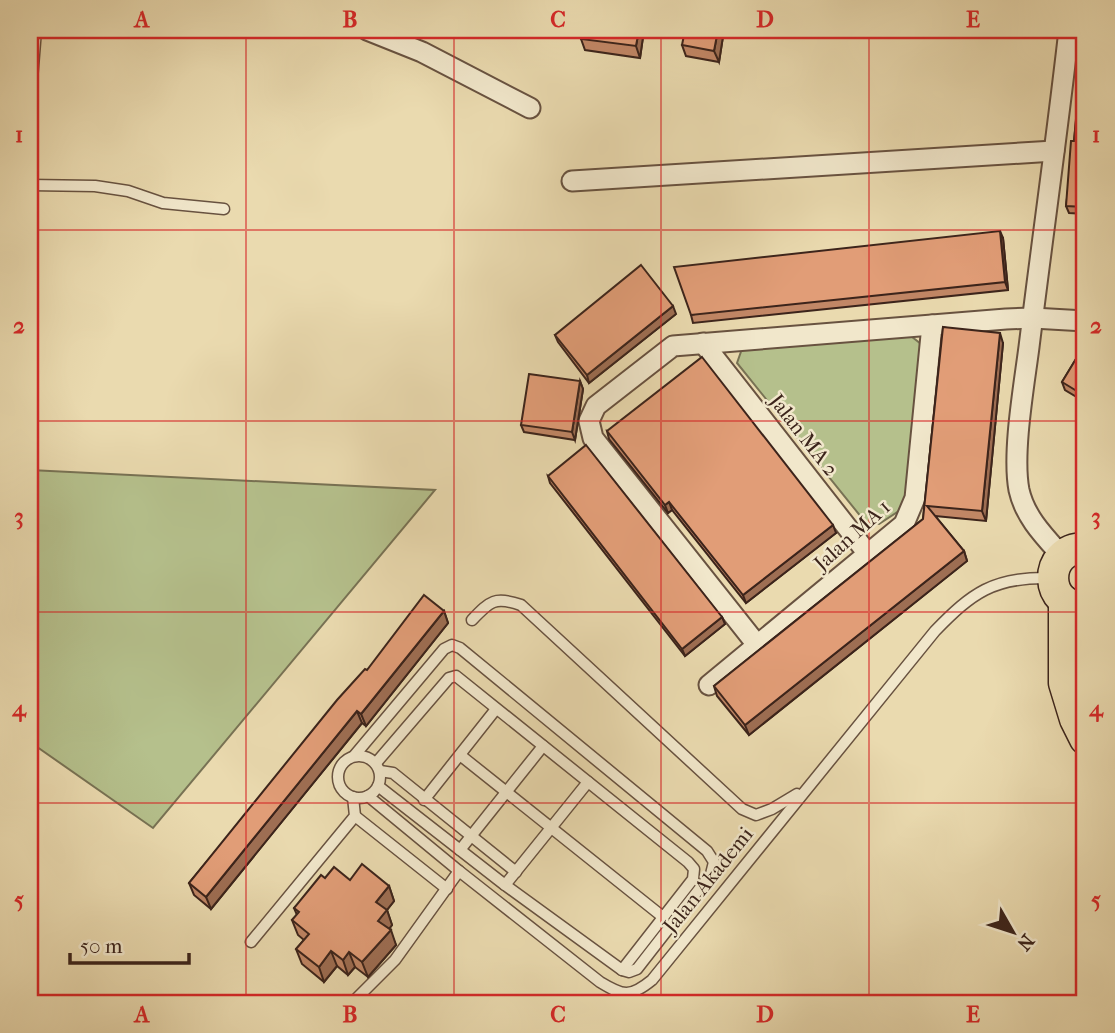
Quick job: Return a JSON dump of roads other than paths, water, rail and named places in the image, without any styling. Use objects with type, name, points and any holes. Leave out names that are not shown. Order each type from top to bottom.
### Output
[{"type":"main road","points":[[1070,578],[1063,683],[1075,719],[1085,738]]},
{"type":"street","points":[[367,30],[422,52],[530,108]]},
{"type":"street","points":[[1069,30],[1032,318],[1017,465],[1024,506],[1070,578]]},
{"type":"street","points":[[572,181],[1054,151]]},
{"type":"street","points":[[758,646],[593,438],[589,421],[597,406],[673,346],[1032,318],[1085,321]]},
{"type":"street","name":"Jalan MA 1","points":[[709,685],[904,524],[915,498],[932,325]]},
{"type":"street","name":"Jalan MA 2","points":[[703,343],[868,554]]},
{"type":"lane","points":[[30,103],[36,30]]},
{"type":"lane","points":[[30,185],[94,186],[128,191],[163,203],[224,209]]},
{"type":"lane","name":"Jalan Akademi","points":[[368,796],[600,982],[618,993],[638,992],[652,980],[935,631],[957,609],[979,592],[1004,581],[1070,578]]},
{"type":"lane","points":[[472,620],[489,602],[505,599],[521,605],[742,809],[756,815],[804,791]]},
{"type":"lane","points":[[378,786],[506,885],[622,970],[629,972],[637,969],[711,874],[714,862],[708,851],[460,648],[452,645],[444,649],[354,756],[344,761],[338,771],[338,782],[344,792],[353,797],[368,796],[378,786],[378,767],[449,678],[456,677],[694,869],[693,878],[622,970]]},
{"type":"lane","points":[[424,800],[496,709]]},
{"type":"lane","points":[[460,850],[543,746]]},
{"type":"lane","points":[[460,755],[663,917]]},
{"type":"lane","points":[[354,756],[366,756],[378,767],[393,773],[516,872]]},
{"type":"lane","points":[[506,885],[588,782]]},
{"type":"lane","points":[[251,942],[355,816],[353,797]]},
{"type":"lane","points":[[355,816],[447,889]]},
{"type":"lane","points":[[352,1003],[395,960],[459,871]]}]
